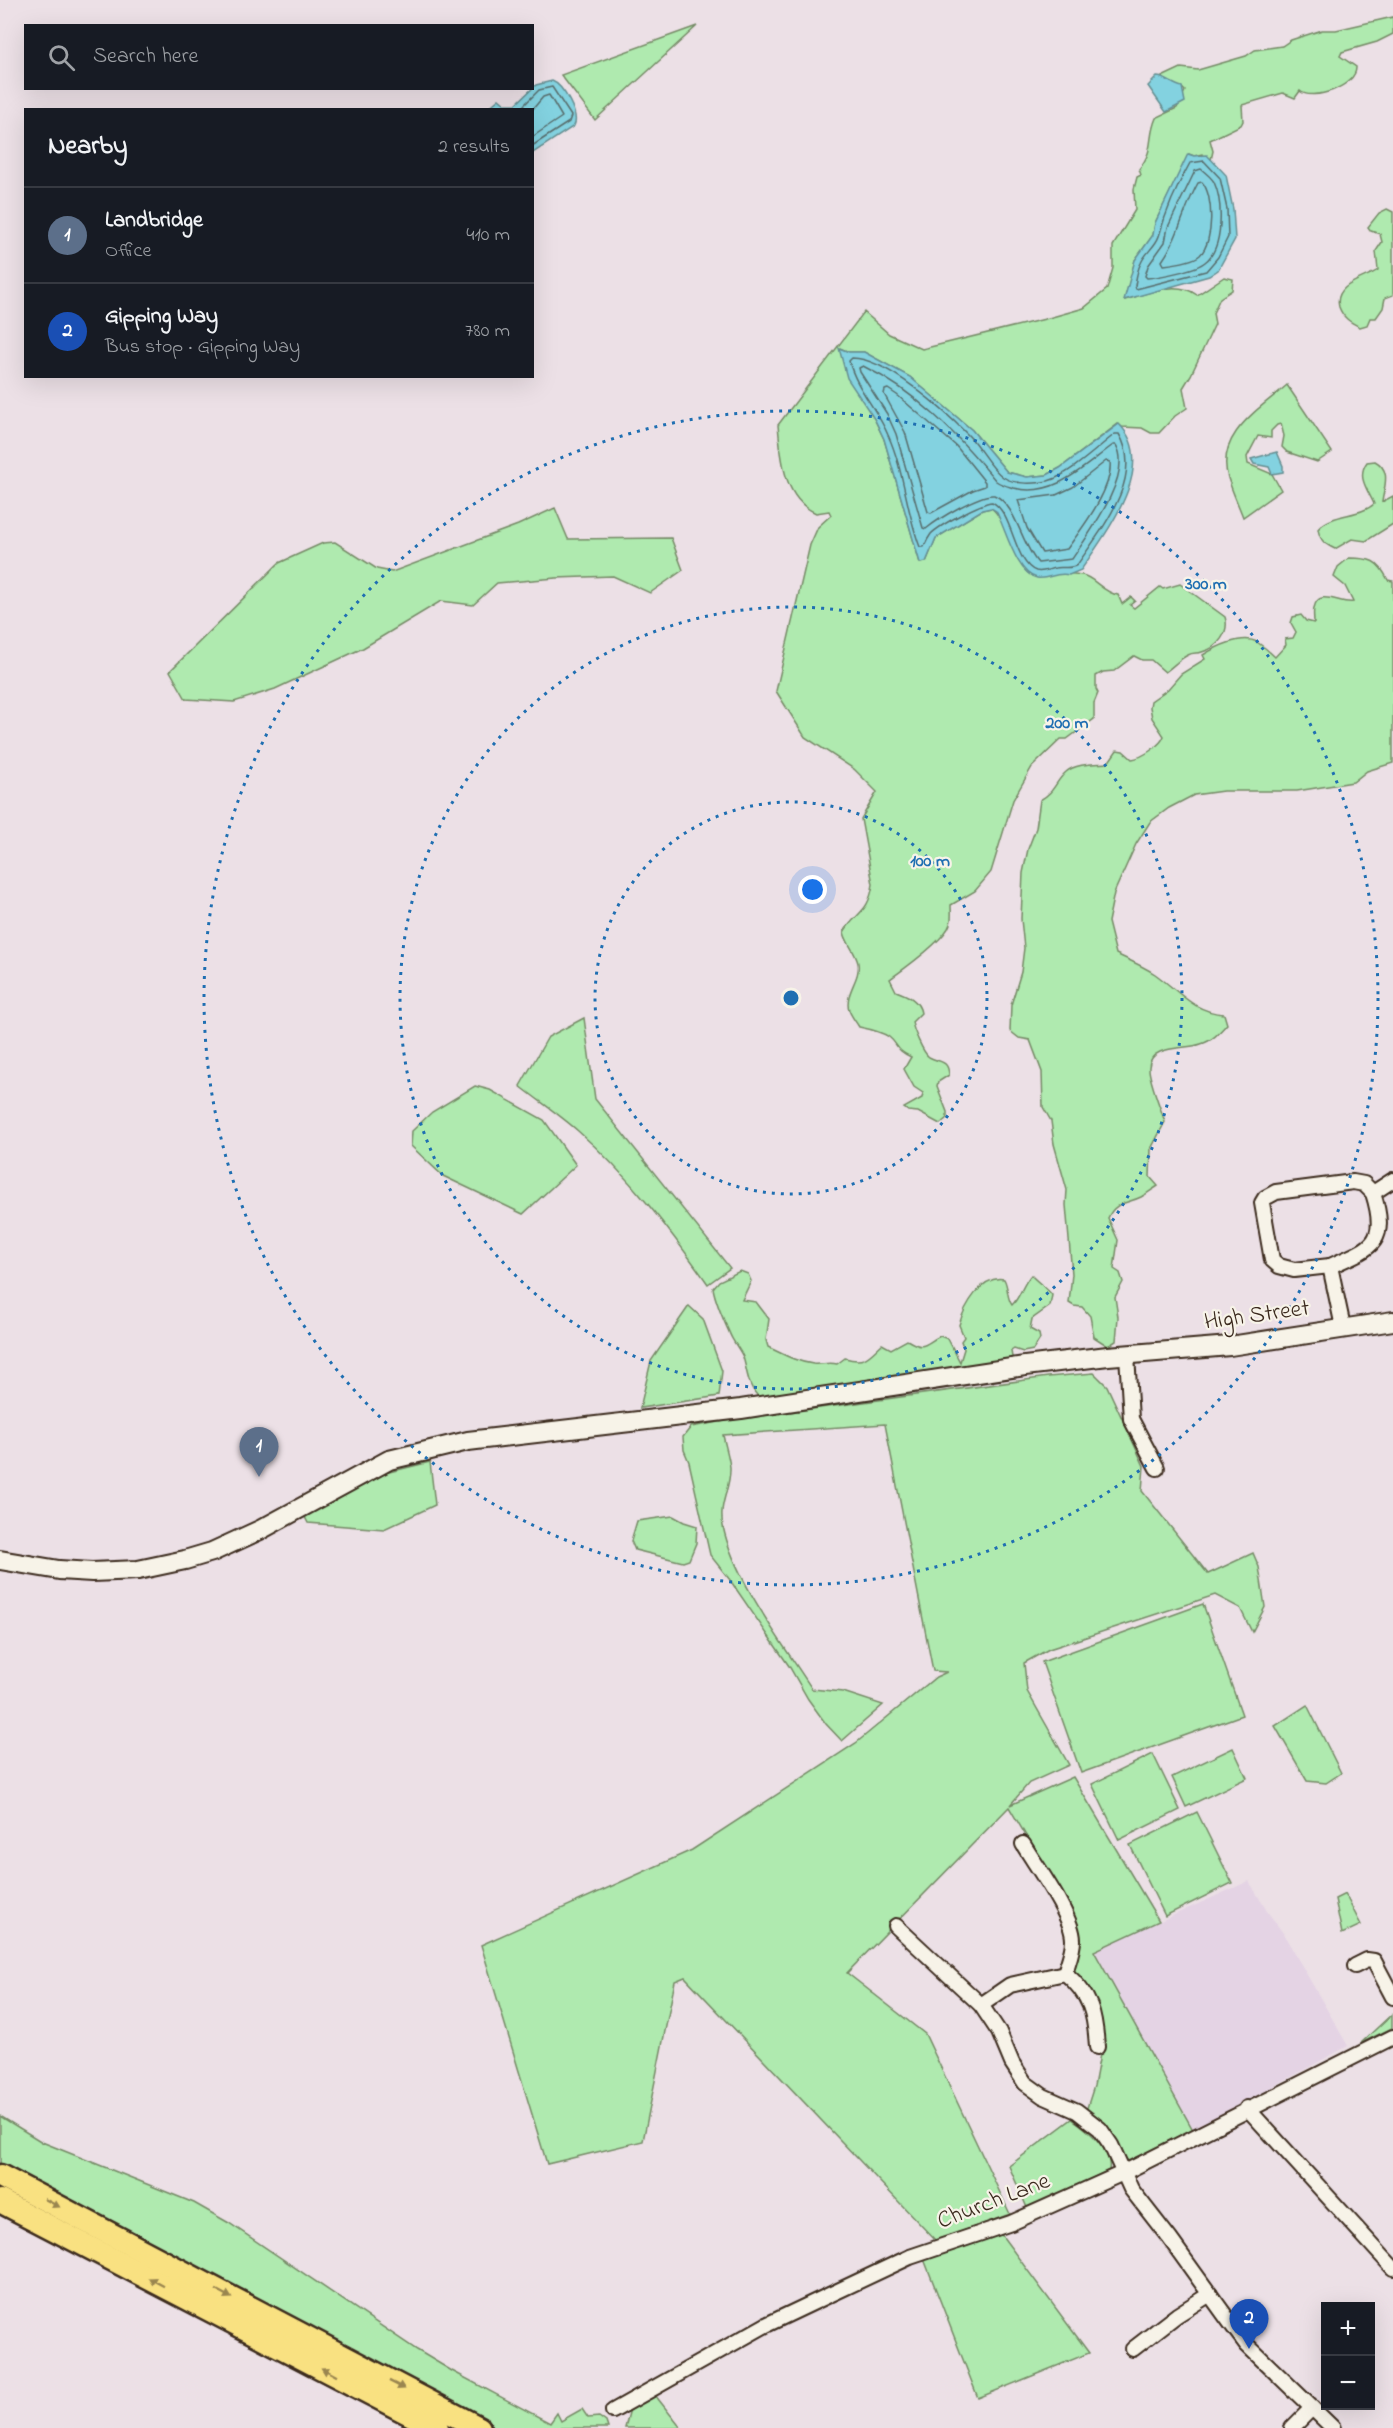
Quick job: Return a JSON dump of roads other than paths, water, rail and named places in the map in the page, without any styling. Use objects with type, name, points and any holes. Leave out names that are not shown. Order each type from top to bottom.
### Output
[{"type":"highway","points":[[0,2176],[479,2428]]},
{"type":"highway","points":[[0,2201],[437,2428]]},
{"type":"main road","name":"High Street","points":[[0,1560],[60,1570],[92,1572],[161,1566],[206,1555],[239,1540],[389,1460],[468,1441],[741,1408],[1025,1366],[1127,1354],[1230,1346],[1393,1321]]},
{"type":"street","points":[[1373,1193],[1393,1180]]},
{"type":"street","points":[[1353,1182],[1364,1184],[1373,1193],[1377,1205],[1379,1230],[1375,1242],[1364,1251],[1330,1266],[1294,1270],[1279,1266],[1272,1260],[1262,1203],[1265,1198],[1276,1192],[1353,1182]]},
{"type":"street","points":[[1330,1266],[1343,1327]]},
{"type":"street","points":[[1127,1354],[1131,1419],[1157,1468]]},
{"type":"street","points":[[1023,1844],[1065,1913],[1071,1929],[1073,1948],[1065,1972]]},
{"type":"street","points":[[896,1926],[981,2005],[999,2032],[1020,2077],[1035,2090],[1077,2111],[1094,2123],[1111,2145],[1123,2172],[1143,2206],[1170,2239],[1247,2345],[1333,2428]]},
{"type":"street","points":[[1355,1966],[1367,1960],[1374,1961],[1393,1997]]},
{"type":"street","points":[[981,2005],[1010,1985],[1065,1972]]},
{"type":"street","points":[[1065,1972],[1089,2000],[1097,2047]]},
{"type":"street","name":"Church Lane","points":[[613,2411],[766,2325],[910,2257],[1011,2223],[1123,2172],[1393,2037]]},
{"type":"street","points":[[1247,2109],[1393,2268]]},
{"type":"street","points":[[1133,2349],[1176,2315],[1210,2294]]},
{"type":"street","points":[[1292,2428],[1311,2408]]},
{"type":"water","points":[[1157,77],[1182,87],[1185,102],[1166,112],[1148,86]]},
{"type":"water","points":[[552,81],[561,88],[573,108],[575,121],[574,126],[534,152],[534,108],[488,108],[499,99],[505,104],[516,104],[531,90],[534,90],[536,85]]},
{"type":"water","points":[[1188,154],[1207,155],[1226,175],[1233,209],[1235,239],[1218,270],[1209,276],[1124,300],[1135,260],[1153,235],[1155,223]]},
{"type":"water","points":[[839,348],[849,352],[864,352],[910,377],[972,430],[1007,472],[1027,477],[1047,475],[1060,468],[1119,424],[1130,441],[1134,459],[1131,479],[1114,519],[1081,570],[1069,575],[1060,574],[1041,578],[1030,575],[1017,559],[996,511],[991,508],[982,510],[936,538],[926,562],[920,563],[884,439],[875,420],[847,378]]},
{"type":"water","points":[[1277,452],[1283,472],[1272,474],[1269,467],[1254,464],[1251,459]]},
{"type":"place","name":"Landbridge","points":[[259,1477]]},
{"type":"place","name":"Gipping Way","points":[[1249,2349]]}]
